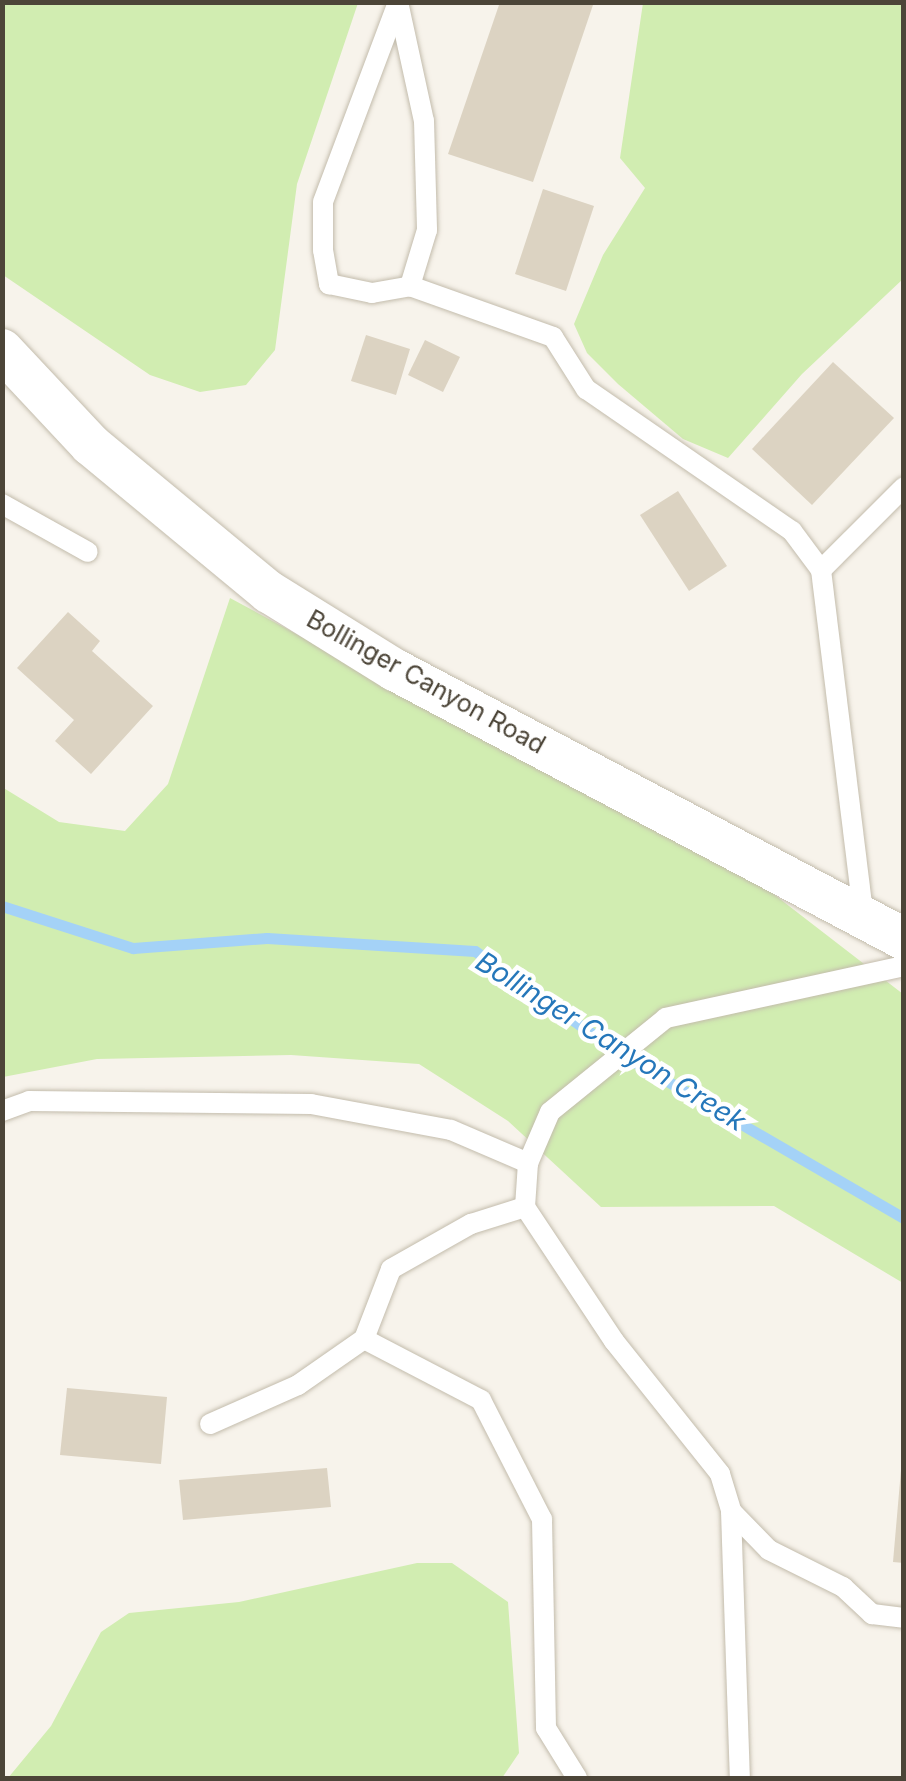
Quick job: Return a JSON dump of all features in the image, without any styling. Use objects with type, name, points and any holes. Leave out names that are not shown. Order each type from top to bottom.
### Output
[{"type":"street","name":"Bollinger Canyon Road","points":[[2,350],[91,445],[269,592],[395,670],[863,913],[904,939]]},
{"type":"lane","points":[[398,4],[424,122],[427,230],[410,286]]},
{"type":"lane","points":[[398,4],[323,202],[323,250],[329,284],[372,293],[410,286],[553,337],[586,389],[792,531],[820,570],[863,913]]},
{"type":"lane","points":[[820,570],[904,488]]},
{"type":"lane","points":[[2,504],[88,552]]},
{"type":"lane","points":[[740,1778],[731,1511],[720,1474],[614,1341],[525,1207],[528,1162],[550,1112],[666,1018],[904,966]]},
{"type":"lane","points":[[2,1111],[29,1101],[311,1104],[451,1130],[528,1162]]},
{"type":"lane","points":[[210,1424],[298,1385],[364,1339],[391,1269],[471,1224],[525,1207]]},
{"type":"lane","points":[[364,1339],[480,1400],[542,1519],[546,1728],[577,1778]]},
{"type":"lane","points":[[731,1511],[768,1550],[843,1586],[872,1614],[904,1618]]},
{"type":"green space","points":[[2,3],[358,3],[297,184],[275,350],[246,385],[200,392],[150,375],[3,275]]},
{"type":"green space","points":[[643,3],[903,3],[903,279],[802,374],[728,458],[683,439],[618,384],[587,353],[574,324],[603,255],[645,188],[620,158]]},
{"type":"green space","points":[[230,598],[767,889],[903,994],[903,1283],[774,1206],[601,1207],[508,1121],[419,1064],[291,1055],[97,1059],[3,1077],[2,787],[59,822],[125,831],[168,784]]},
{"type":"green space","points":[[417,1563],[452,1563],[508,1602],[519,1753],[502,1778],[8,1778],[51,1726],[101,1632],[129,1613],[239,1602]]},
{"type":"building","points":[[500,2],[594,2],[533,182],[448,154]]},
{"type":"building","points":[[543,189],[594,206],[566,291],[515,274]]},
{"type":"building","points":[[366,335],[410,349],[396,395],[351,381]]},
{"type":"building","points":[[425,340],[460,357],[443,392],[408,375]]},
{"type":"building","points":[[833,362],[894,418],[812,505],[752,449]]},
{"type":"building","points":[[678,491],[727,566],[689,591],[640,515]]},
{"type":"building","points":[[68,612],[100,641],[92,651],[153,706],[91,774],[55,741],[74,720],[17,668]]},
{"type":"building","points":[[67,1388],[167,1397],[161,1464],[60,1455]]},
{"type":"building","points":[[327,1468],[331,1507],[183,1520],[179,1480]]},
{"type":"building","points":[[901,1470],[904,1471],[904,1563],[893,1562]]},
{"type":"waterway","name":"Bollinger Canyon Creek","points":[[2,906],[133,948],[267,938],[475,951],[624,1056],[904,1218]]}]
